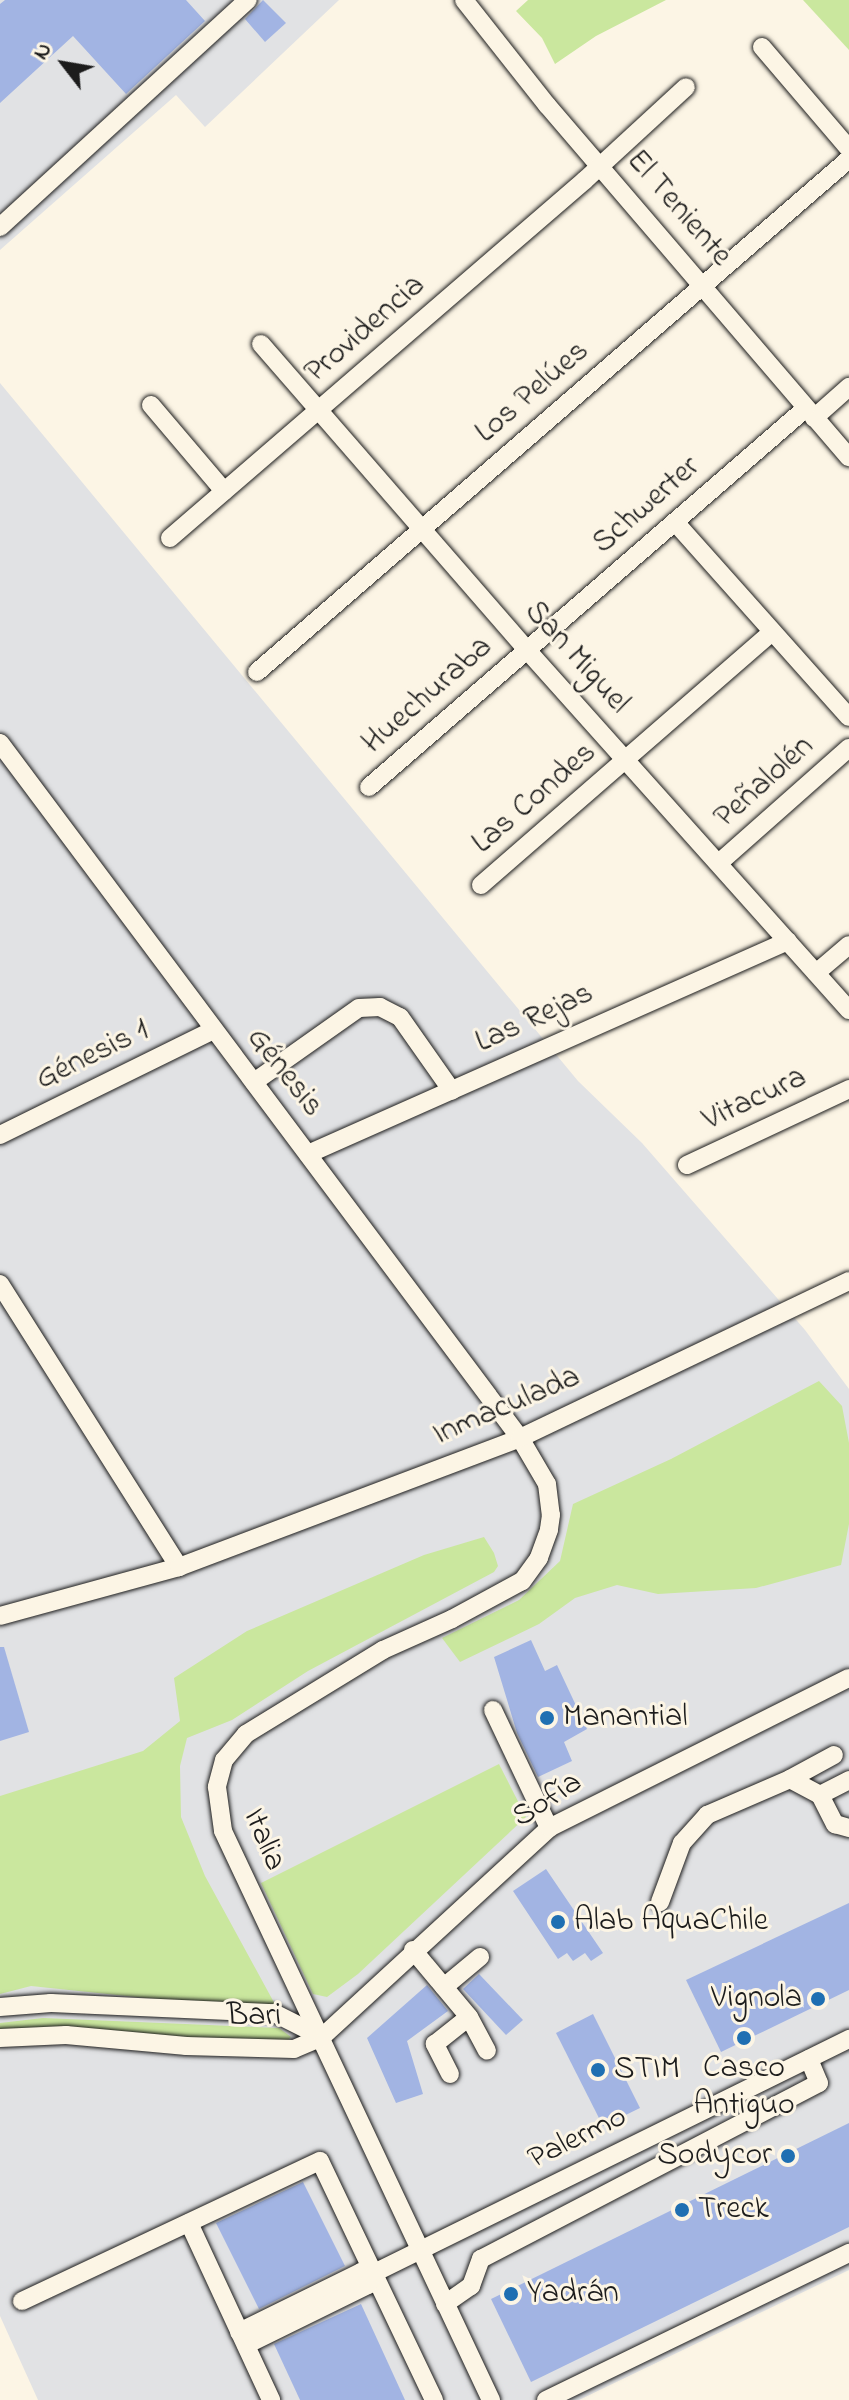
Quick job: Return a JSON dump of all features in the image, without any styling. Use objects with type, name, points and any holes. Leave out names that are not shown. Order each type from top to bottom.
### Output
[{"type":"street","points":[[0,227],[248,0]]},
{"type":"street","name":"El Teniente","points":[[464,0],[600,166],[849,457]]},
{"type":"street","points":[[762,47],[849,149]]},
{"type":"street","name":"Providencia","points":[[170,538],[600,166],[686,87]]},
{"type":"street","name":"Los Pelúes","points":[[257,672],[849,159]]},
{"type":"street","name":"San Miguel","points":[[261,344],[527,650],[720,862],[849,1010]]},
{"type":"street","name":"Schwerter","points":[[527,650],[675,522],[810,413],[849,387]]},
{"type":"street","points":[[151,405],[224,491]]},
{"type":"street","points":[[675,522],[849,717]]},
{"type":"street","name":"Las Condes","points":[[481,885],[772,632]]},
{"type":"street","name":"Huechuraba","points":[[369,787],[527,650]]},
{"type":"street","name":"Génesis","points":[[0,743],[520,1438]]},
{"type":"street","name":"Peñalolén","points":[[720,862],[849,748]]},
{"type":"street","name":"Las Rejas","points":[[308,1154],[452,1091],[537,1049],[788,941]]},
{"type":"street","points":[[816,973],[849,945]]},
{"type":"street","points":[[254,1082],[359,1008],[380,1007],[400,1017],[452,1091]]},
{"type":"street","name":"Génesis 1","points":[[0,1135],[213,1030]]},
{"type":"street","name":"Vitacura","points":[[687,1165],[849,1089]]},
{"type":"street","name":"Inmaculada","points":[[0,1616],[179,1567],[520,1438],[849,1281]]},
{"type":"street","points":[[0,1284],[179,1567]]},
{"type":"street","name":"Italia","points":[[491,2400],[223,1831],[217,1808],[219,1773],[234,1746],[246,1734],[373,1656],[452,1619],[522,1581],[545,1546],[551,1515],[547,1484],[520,1438]]},
{"type":"street","name":"Sofía","points":[[322,2037],[549,1828],[849,1678]]},
{"type":"street","points":[[493,1710],[549,1828]]},
{"type":"street","points":[[660,1902],[678,1853],[694,1827],[707,1815],[790,1779],[834,1755]]},
{"type":"street","points":[[790,1779],[820,1795],[835,1824],[849,1828]]},
{"type":"street","points":[[820,1795],[849,1780]]},
{"type":"street","points":[[413,1950],[469,2017],[487,2051]]},
{"type":"street","points":[[444,1987],[480,1957]]},
{"type":"street","name":"Bari","points":[[0,2007],[51,2003],[274,2013],[322,2037]]},
{"type":"street","points":[[450,2074],[435,2044],[469,2017]]},
{"type":"street","name":"Bari","points":[[0,2038],[66,2035],[186,2046],[294,2049],[322,2037]]},
{"type":"street","name":"Palermo","points":[[242,2338],[361,2272],[374,2273],[849,2039]]},
{"type":"street","points":[[445,2304],[471,2286],[481,2259],[819,2083],[809,2059]]},
{"type":"street","points":[[678,2123],[692,2150]]},
{"type":"street","points":[[22,2301],[320,2161],[434,2400]]},
{"type":"street","points":[[583,2170],[593,2201]]},
{"type":"street","points":[[189,2223],[271,2400]]},
{"type":"street","points":[[546,2400],[849,2253]]},
{"type":"shaded area","points":[[0,0],[339,0],[205,127],[176,95],[0,250]]},
{"type":"shaded area","points":[[0,383],[578,1081],[642,1143],[805,1330],[849,1389],[849,2270],[579,2400],[38,2400],[0,2316]]},
{"type":"green space","points":[[528,0],[666,0],[596,36],[555,64],[542,38],[516,11]]},
{"type":"green space","points":[[803,0],[849,0],[849,50]]},
{"type":"green space","points":[[819,1381],[842,1406],[849,1443],[849,1524],[841,1565],[756,1588],[658,1594],[617,1585],[575,1598],[539,1624],[460,1662],[442,1638],[519,1600],[560,1561],[573,1504],[671,1459]]},
{"type":"green space","points":[[484,1537],[498,1566],[494,1572],[308,1671],[232,1720],[187,1738],[180,1766],[181,1817],[205,1876],[277,2008],[222,2006],[31,1986],[0,1994],[0,1796],[143,1751],[180,1721],[174,1678],[247,1631],[424,1555]]},
{"type":"green space","points":[[499,1764],[526,1817],[358,1974],[327,1997],[313,1994],[261,1883]]},
{"type":"green space","points":[[43,2018],[279,2028],[291,2037],[286,2042],[0,2041],[0,2023]]},
{"type":"building","points":[[5,0],[186,0],[205,21],[126,94],[73,36],[0,103],[0,4]]},
{"type":"building","points":[[263,0],[286,23],[265,42],[245,19]]},
{"type":"building","name":"Manantial","points":[[531,1640],[545,1671],[557,1665],[587,1729],[564,1742],[572,1761],[538,1777],[517,1733],[494,1657]]},
{"type":"building","points":[[0,1647],[4,1647],[29,1732],[0,1741]]},
{"type":"building","name":"Alab AquaChile","points":[[546,1869],[603,1953],[591,1961],[585,1953],[573,1961],[567,1953],[558,1959],[513,1891]]},
{"type":"building","points":[[849,1903],[849,1990],[721,2052],[686,1980]]},
{"type":"building","points":[[479,1974],[523,2020],[506,2035],[463,1989]]},
{"type":"building","points":[[427,1985],[448,2011],[407,2041],[423,2094],[396,2103],[367,2038]]},
{"type":"building","name":"STIM","points":[[593,2014],[640,2108],[603,2126],[556,2033]]},
{"type":"building","points":[[849,2123],[849,2227],[531,2382],[491,2299]]},
{"type":"building","points":[[303,2182],[345,2266],[259,2309],[216,2223]]},
{"type":"building","points":[[361,2304],[405,2400],[300,2400],[274,2344]]},
{"type":"place","name":"Manantial","points":[[547,1718]]},
{"type":"place","name":"Alab AquaChile","points":[[558,1922]]},
{"type":"place","name":"Vignola","points":[[818,1999]]},
{"type":"place","name":"Casco Antiguo","points":[[744,2038]]},
{"type":"place","name":"STIM","points":[[598,2070]]},
{"type":"place","name":"Sodycor","points":[[788,2156]]},
{"type":"place","name":"Treck","points":[[682,2210]]},
{"type":"place","name":"Yadrán","points":[[511,2294]]}]
